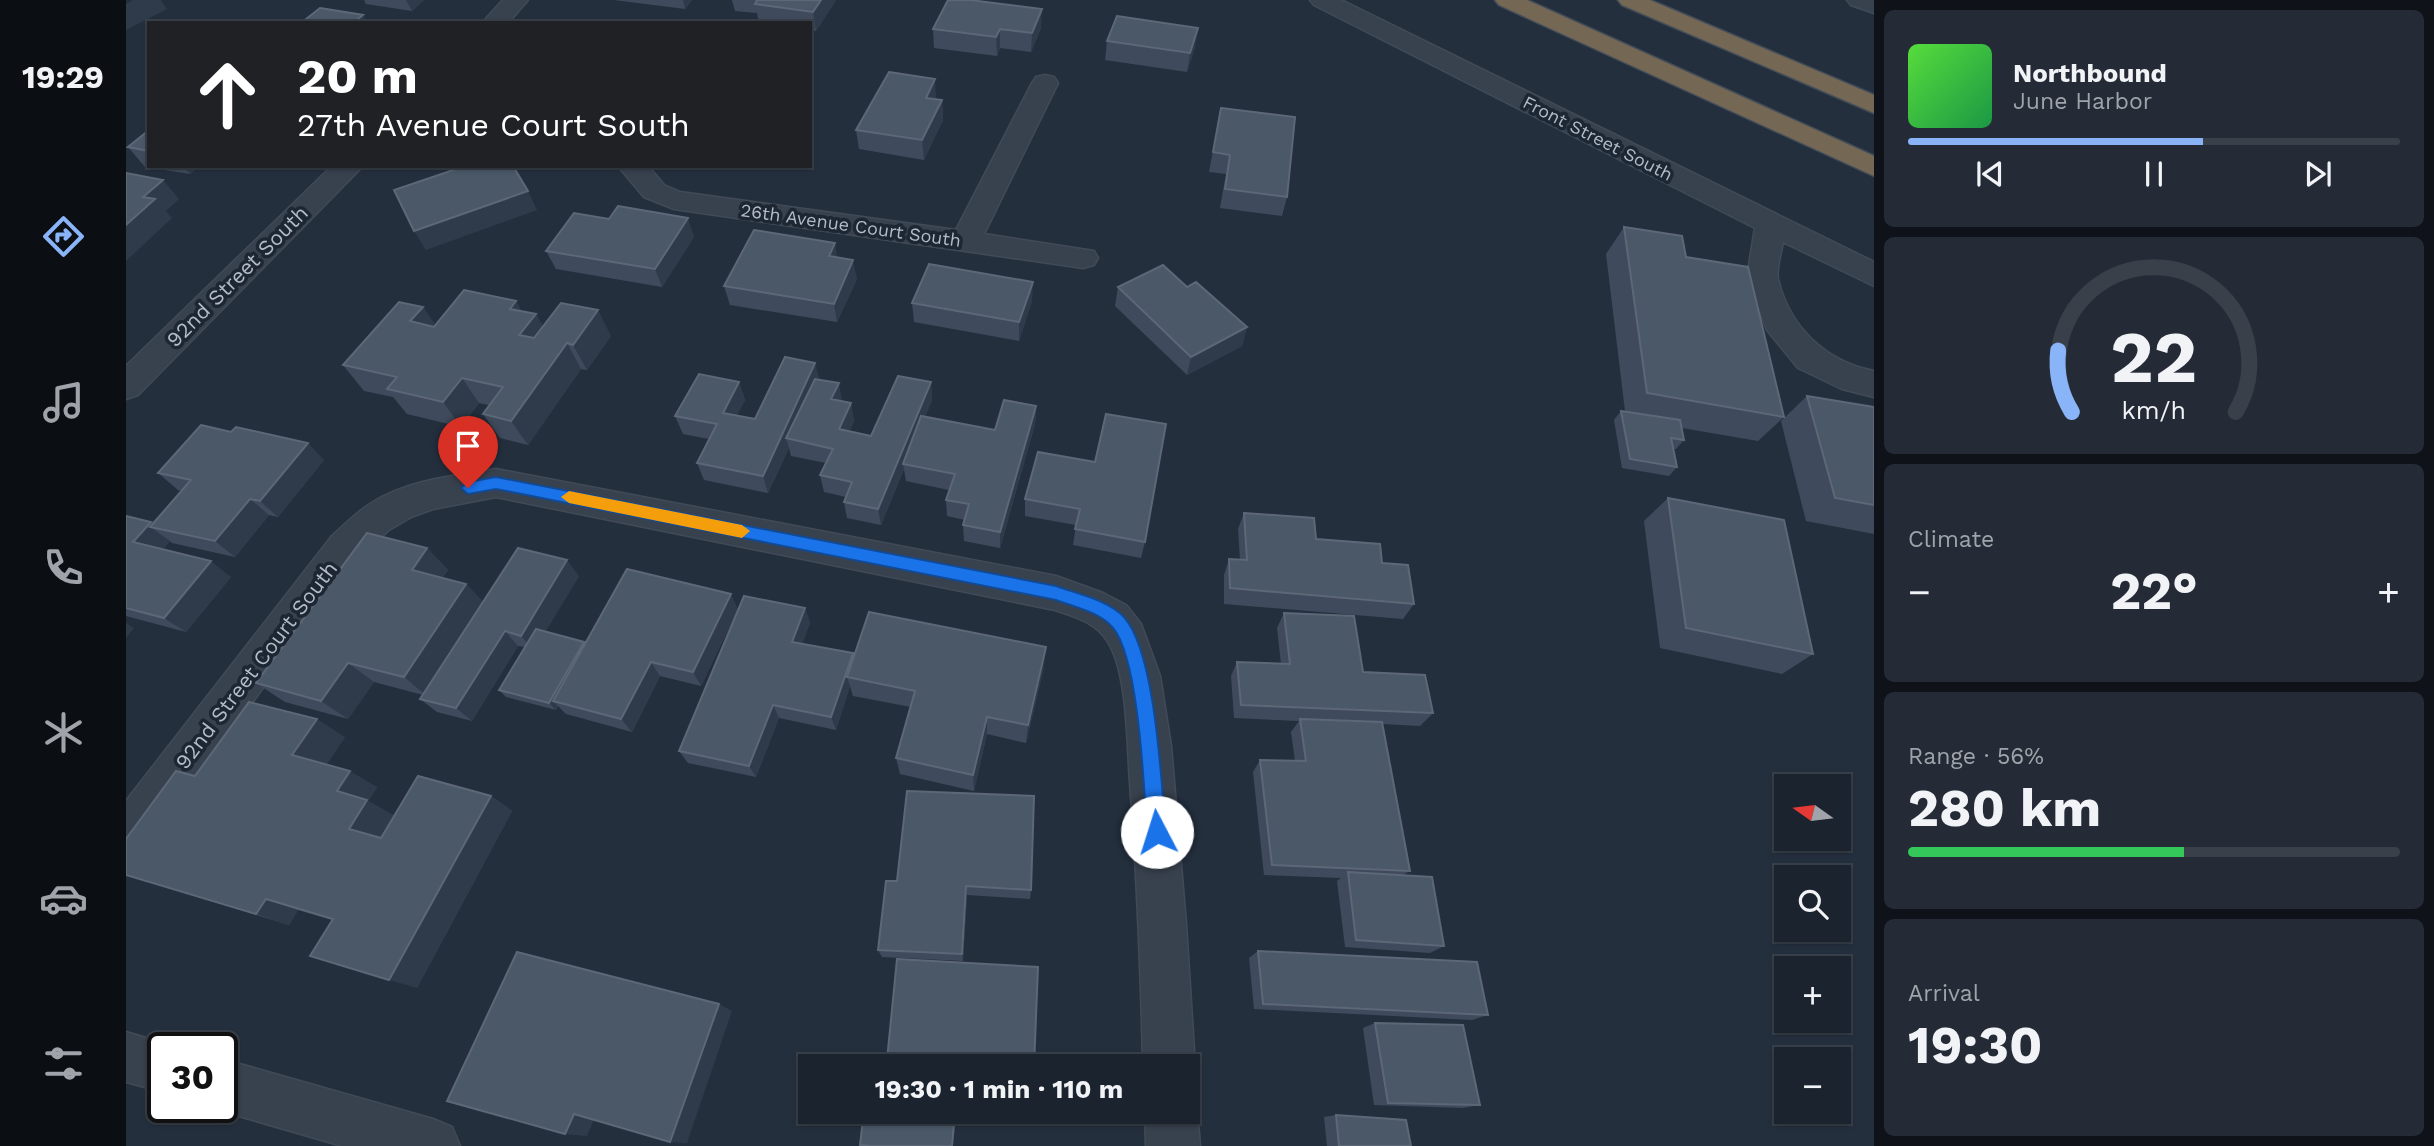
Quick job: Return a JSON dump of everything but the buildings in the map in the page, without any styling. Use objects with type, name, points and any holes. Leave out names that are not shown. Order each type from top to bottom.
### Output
[{"type":"highway","points":[[1507,0],[1874,167]]},
{"type":"highway","points":[[1630,0],[1874,105]]},
{"type":"street","points":[[496,21],[516,0]]},
{"type":"street","name":"Front Street South","points":[[1322,0],[1874,275]]},
{"type":"street","points":[[1859,0],[1874,6]]},
{"type":"street","points":[[965,241],[1045,82]]},
{"type":"street","name":"92nd Street South","points":[[126,386],[347,168]]},
{"type":"street","name":"26th Avenue Court South","points":[[634,168],[654,191],[674,200],[1083,258]]},
{"type":"street","points":[[1772,224],[1762,277],[1779,322],[1810,359],[1854,380],[1874,384]]},
{"type":"street","name":"92nd Street Court South","points":[[126,837],[345,547],[379,517],[398,505],[441,493],[496,483],[509,485],[1056,593],[1101,610],[1119,623],[1131,648],[1146,709],[1159,857],[1168,1054]]},
{"type":"street","points":[[126,1057],[147,1063]]},
{"type":"street","points":[[238,1090],[433,1146]]},
{"type":"street","points":[[1172,1124],[1173,1146]]},
{"type":"slow traffic","points":[[569,497],[742,531]]},
{"type":"route","points":[[468,488],[496,483],[1056,593],[1101,610],[1119,623],[1131,648],[1146,709],[1157,832]]}]
